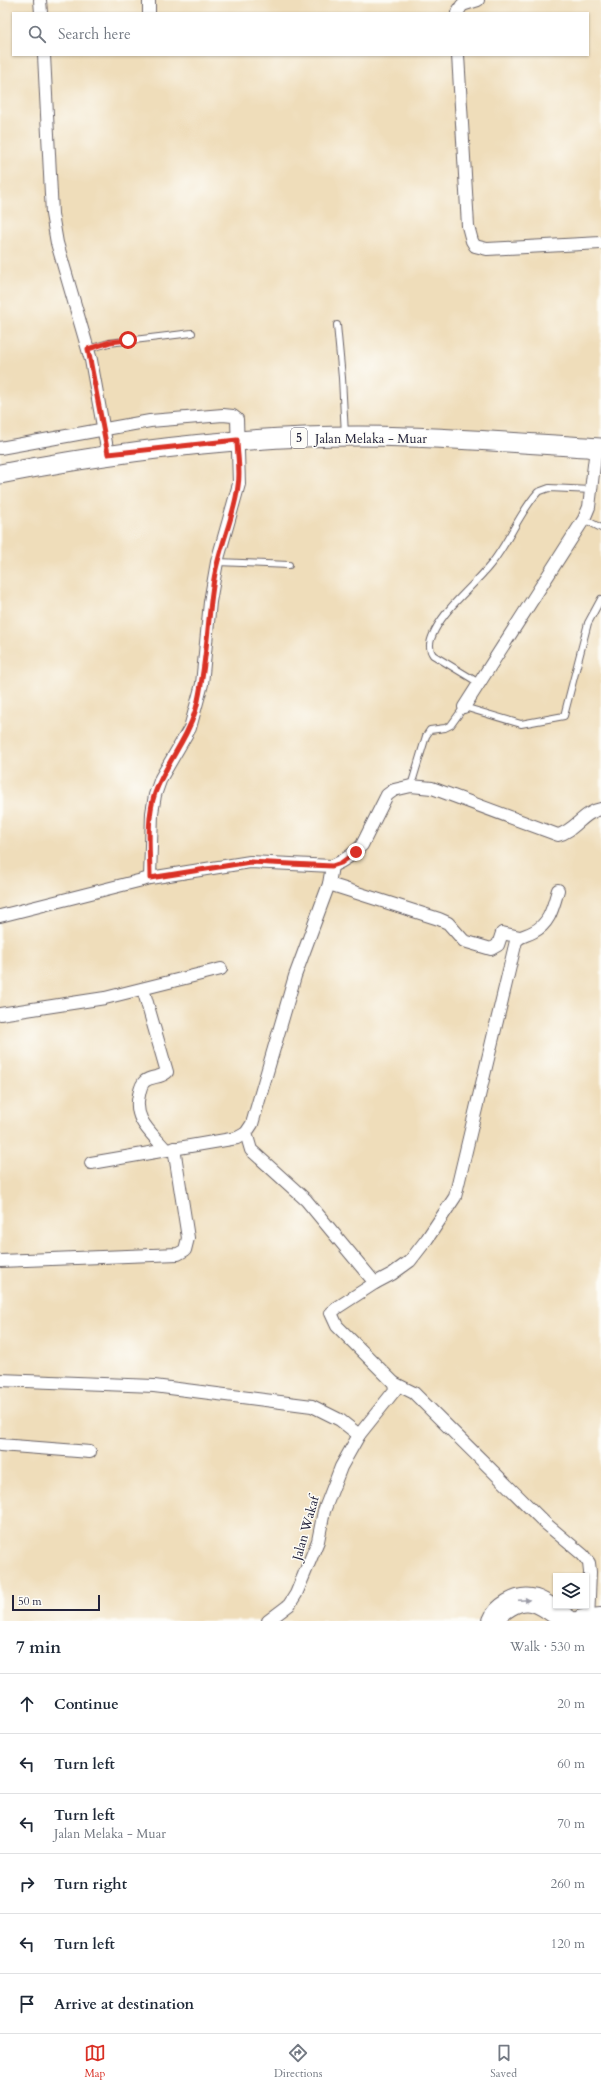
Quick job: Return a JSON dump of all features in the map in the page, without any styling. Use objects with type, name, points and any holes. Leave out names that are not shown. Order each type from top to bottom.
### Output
[{"type":"highway","points":[[494,1621],[497,1615],[504,1608],[517,1600],[527,1598],[538,1601],[568,1621]]},
{"type":"highway","points":[[582,1621],[601,1619]]},
{"type":"main road","name":"Jalan Melaka - Muar","points":[[0,474],[108,454],[237,440],[345,436],[406,437],[599,448]]},
{"type":"street","points":[[40,0],[41,12]]},
{"type":"street","points":[[149,0],[149,12]]},
{"type":"street","points":[[458,12],[462,5],[478,0]]},
{"type":"street","points":[[44,56],[52,214],[57,243],[88,349],[108,454]]},
{"type":"street","points":[[458,56],[468,226],[475,246],[487,249],[601,243]]},
{"type":"street","points":[[0,448],[150,421],[223,415],[232,416],[236,419],[239,484],[217,562],[210,602],[202,684],[190,728],[161,778],[155,795],[152,813],[150,878]]},
{"type":"street","points":[[464,707],[584,519],[589,507],[599,448]]},
{"type":"street","points":[[0,916],[150,878],[250,862],[332,866],[348,858],[362,845],[387,795],[394,790],[411,786],[432,788],[558,835],[565,833],[587,815],[601,809]]},
{"type":"street","points":[[91,1163],[237,1138],[246,1134],[252,1124],[303,950],[329,884],[332,866]]},
{"type":"street","points":[[329,884],[439,919],[448,923],[464,941],[491,949],[498,945],[502,932],[520,937],[540,928],[550,918],[558,890]]},
{"type":"street","points":[[520,937],[512,955],[455,1197],[428,1239],[410,1261],[392,1274],[338,1307],[331,1315],[337,1326],[394,1383],[414,1393],[546,1523],[583,1555],[588,1563],[588,1621]]},
{"type":"street","points":[[0,1014],[98,999],[221,970]]},
{"type":"street","points":[[0,1261],[178,1254],[185,1250],[188,1238],[170,1149],[143,1124],[138,1114],[136,1105],[142,1083],[146,1080],[164,1075],[167,1072],[143,989]]},
{"type":"street","points":[[246,1134],[251,1150],[306,1200],[375,1283]]},
{"type":"street","points":[[0,1380],[154,1386],[312,1406],[340,1420],[359,1435]]},
{"type":"street","name":"Jalan Wakaf","points":[[268,1621],[289,1605],[296,1594],[318,1541],[324,1511],[331,1488],[359,1435],[391,1397],[395,1390],[394,1383]]},
{"type":"street","points":[[0,1444],[90,1452]]},
{"type":"lane","points":[[337,325],[345,436]]},
{"type":"lane","points":[[88,349],[110,342],[192,333]]},
{"type":"lane","points":[[479,683],[433,656],[429,645],[436,628],[450,609],[491,564],[538,492],[549,488],[592,490]]},
{"type":"lane","points":[[584,519],[601,528]]},
{"type":"lane","points":[[217,562],[289,565]]},
{"type":"lane","points":[[411,786],[426,736],[430,730],[446,728],[451,725],[464,707],[521,724],[564,716],[588,623],[601,599]]},
{"type":"route","points":[[128,340],[110,342],[88,349],[108,454],[175,445],[237,440],[239,470],[239,484],[236,498],[217,562],[210,602],[202,684],[196,709],[190,728],[161,778],[155,795],[150,837],[150,878],[250,862],[332,866],[341,863],[356,852]]}]
